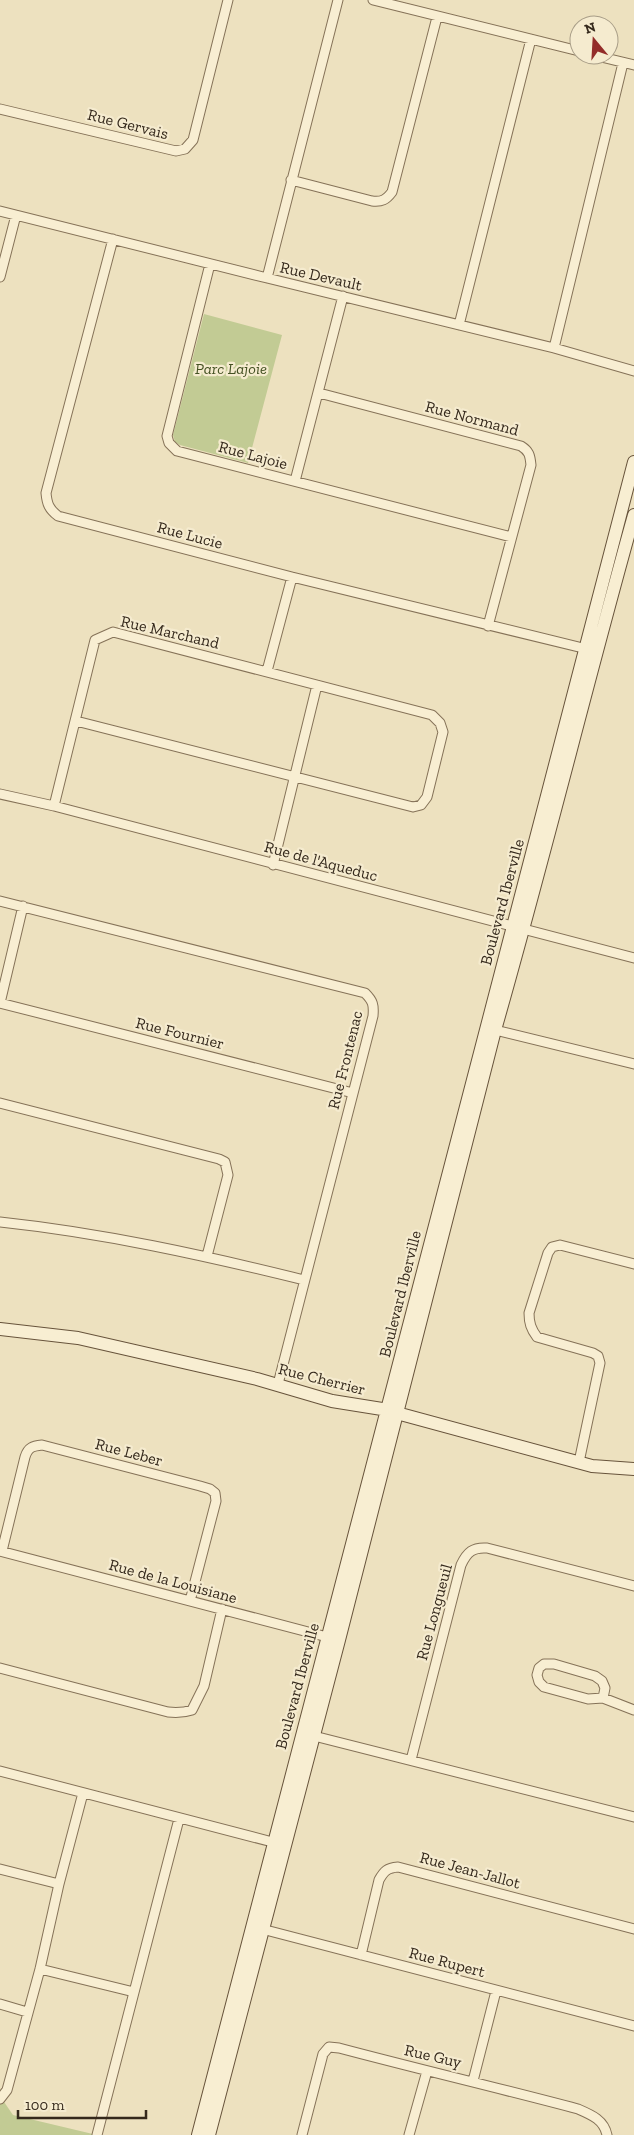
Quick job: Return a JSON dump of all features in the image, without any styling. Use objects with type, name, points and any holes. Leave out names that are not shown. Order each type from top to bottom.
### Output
[{"type":"street","name":"Rue Gervais","points":[[0,109],[176,151],[185,149],[193,140],[228,0]]},
{"type":"street","points":[[267,278],[338,0]]},
{"type":"street","points":[[373,0],[569,48]]},
{"type":"street","points":[[291,180],[372,201],[381,202],[387,199],[392,192],[438,17]]},
{"type":"street","points":[[459,325],[531,39]]},
{"type":"street","points":[[619,62],[634,66]]},
{"type":"street","points":[[554,348],[623,63]]},
{"type":"street","name":"Rue Devault","points":[[0,211],[554,348],[634,371]]},
{"type":"street","points":[[0,277],[16,215]]},
{"type":"street","name":"Rue Lucie","points":[[113,239],[46,493],[47,503],[51,511],[58,516],[292,577],[590,650]]},
{"type":"street","name":"Rue Lajoie","points":[[210,264],[167,436],[169,443],[177,450],[511,537]]},
{"type":"street","points":[[295,481],[343,296]]},
{"type":"street","name":"Rue Normand","points":[[319,393],[521,446],[527,451],[530,456],[531,465],[488,626]]},
{"type":"street","name":"Boulevard Iberville","points":[[198,2135],[257,1928],[333,1639],[590,650],[632,479],[634,462]]},
{"type":"street","name":"Boulevard Iberville","points":[[590,650],[634,515]]},
{"type":"street","points":[[267,671],[292,577]]},
{"type":"street","name":"Rue Marchand","points":[[54,806],[95,640],[113,632],[432,715],[440,723],[444,732],[427,797],[421,805],[413,807],[295,778]]},
{"type":"street","points":[[273,864],[317,685]]},
{"type":"street","points":[[76,720],[295,778]]},
{"type":"street","name":"Rue de l'Aqueduc","points":[[0,794],[54,806],[634,958]]},
{"type":"street","name":"Rue Frontenac","points":[[0,900],[365,993],[374,1006],[278,1384]]},
{"type":"street","points":[[0,1003],[24,906]]},
{"type":"street","name":"Rue Fournier","points":[[0,1003],[353,1093]]},
{"type":"street","points":[[490,1029],[634,1064]]},
{"type":"street","points":[[0,1103],[225,1162],[228,1175],[207,1256]]},
{"type":"street","points":[[0,1222],[56,1228],[207,1256],[304,1280]]},
{"type":"street","points":[[579,1462],[600,1363],[598,1356],[537,1337],[529,1322],[530,1313],[548,1253],[552,1248],[560,1245],[634,1264]]},
{"type":"street","name":"Rue Cherrier","points":[[0,1329],[78,1338],[278,1384],[332,1401],[379,1409],[592,1466],[634,1469]]},
{"type":"street","name":"Rue Leber","points":[[1,1551],[25,1457],[28,1450],[33,1446],[42,1445],[210,1488],[215,1493],[216,1501],[190,1601]]},
{"type":"street","name":"Rue Longueuil","points":[[411,1760],[461,1565],[465,1556],[471,1550],[478,1547],[487,1548],[634,1586]]},
{"type":"street","name":"Rue de la Louisiane","points":[[1,1551],[333,1639]]},
{"type":"street","points":[[0,1668],[178,1714],[192,1710],[204,1686],[222,1609]]},
{"type":"street","points":[[602,1698],[605,1688],[602,1681],[595,1676],[554,1664],[544,1664],[539,1668],[537,1675],[539,1682],[544,1687],[588,1699],[602,1698],[634,1710]]},
{"type":"street","points":[[308,1734],[634,1816]]},
{"type":"street","points":[[0,1771],[279,1844]]},
{"type":"street","points":[[0,2100],[8,2090],[83,1793]]},
{"type":"street","points":[[97,2135],[179,1819]]},
{"type":"street","name":"Rue Jean-Jallot","points":[[360,1955],[379,1880],[384,1871],[398,1867],[634,1929]]},
{"type":"street","points":[[0,1869],[59,1884]]},
{"type":"street","name":"Boulevard Iberville","points":[[209,2135],[257,1928]]},
{"type":"street","name":"Rue Rupert","points":[[257,1928],[634,2026]]},
{"type":"street","points":[[40,1969],[134,1992]]},
{"type":"street","points":[[473,2081],[496,1991]]},
{"type":"street","points":[[0,2004],[27,2012]]},
{"type":"street","name":"Rue Guy","points":[[302,2135],[323,2054],[329,2047],[473,2081],[578,2109],[602,2122],[608,2135]]},
{"type":"street","points":[[409,2135],[427,2071]]},
{"type":"green space","name":"Parc Lajoie","points":[[204,314],[282,335],[248,463],[180,445],[175,442],[173,435]]},
{"type":"green space","points":[[0,2099],[2,2099],[13,2115],[97,2135],[0,2135]]}]
